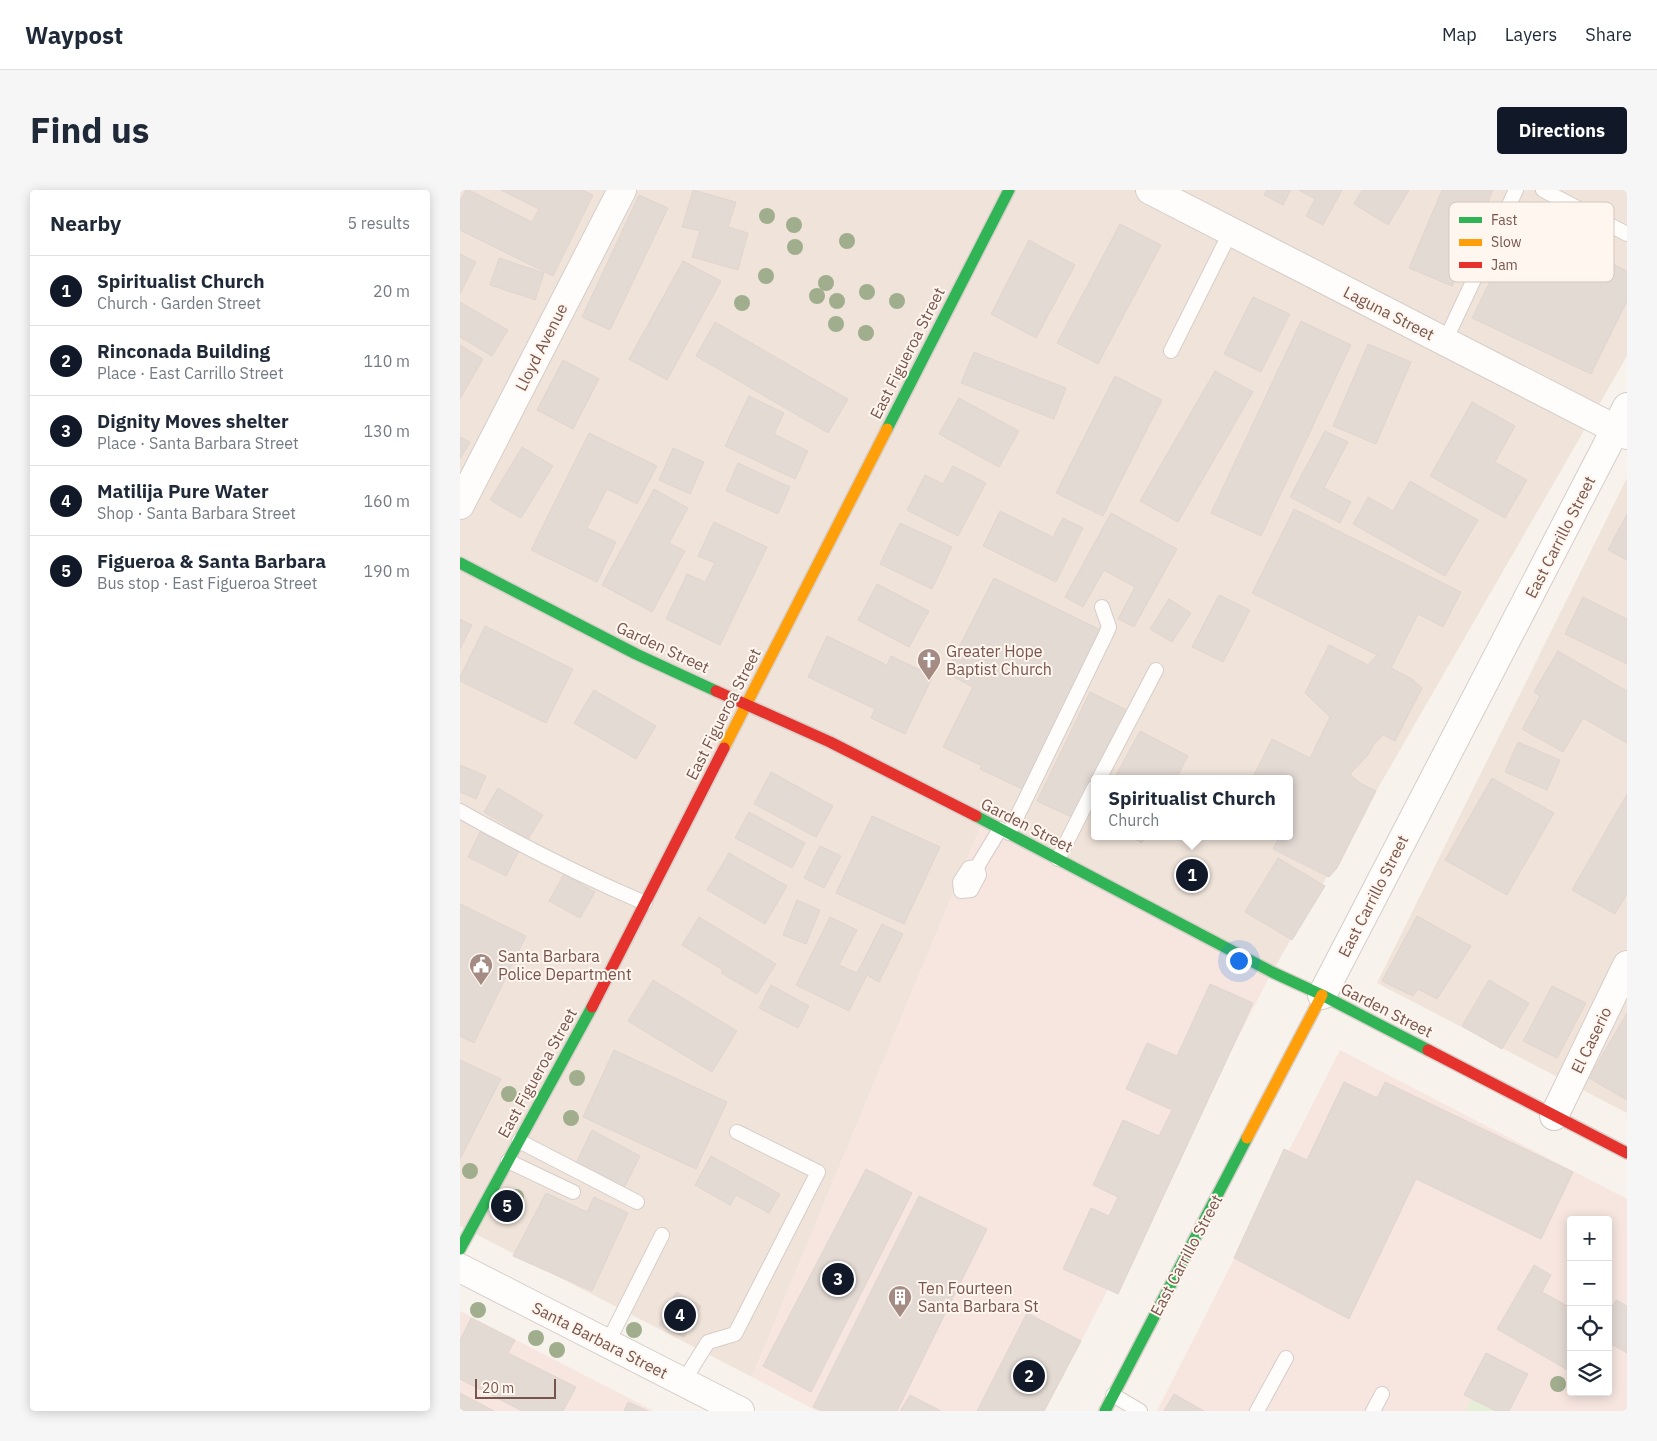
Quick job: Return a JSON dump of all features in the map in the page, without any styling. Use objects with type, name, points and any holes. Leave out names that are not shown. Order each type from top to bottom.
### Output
[{"type":"main road","name":"East Figueroa Street","points":[[460,1249],[603,987],[745,704],[1009,190]]},
{"type":"main road","name":"Garden Street","points":[[460,563],[636,654],[830,742],[1627,1154]]},
{"type":"main road","name":"East Carrillo Street","points":[[1105,1411],[1322,995]]},
{"type":"street","name":"Lloyd Avenue","points":[[460,504],[622,190]]},
{"type":"street","name":"Laguna Street","points":[[1150,190],[1445,341],[1623,424]]},
{"type":"street","name":"East Carrillo Street","points":[[1322,995],[1623,424]]},
{"type":"street","name":"El Caserio","points":[[1554,1116],[1627,965]]},
{"type":"street","name":"Santa Barbara Street","points":[[460,1268],[683,1382],[731,1409]]},
{"type":"lane","points":[[1510,202],[1516,190]]},
{"type":"lane","points":[[1543,190],[1566,202]]},
{"type":"lane","points":[[1614,227],[1627,234]]},
{"type":"lane","points":[[1171,351],[1231,231]]},
{"type":"lane","points":[[1445,341],[1473,282]]},
{"type":"lane","points":[[977,867],[1004,831],[1106,634],[1109,627],[1102,607]]},
{"type":"lane","points":[[1101,775],[1156,670]]},
{"type":"lane","points":[[1058,859],[1091,794]]},
{"type":"lane","points":[[460,811],[600,884],[645,903]]},
{"type":"lane","points":[[683,1382],[708,1342],[735,1334],[818,1172],[737,1132]]},
{"type":"lane","points":[[519,1141],[637,1202]]},
{"type":"lane","points":[[508,1161],[573,1192]]},
{"type":"lane","points":[[607,1344],[662,1235]]},
{"type":"lane","points":[[1257,1411],[1286,1358]]},
{"type":"lane","points":[[1373,1411],[1382,1394]]},
{"type":"lane","points":[[1113,1395],[1140,1411]]},
{"type":"shaded area","points":[[460,190],[1627,190],[1627,356],[1272,972],[983,821],[752,1377],[460,1226]]},
{"type":"shaded area","points":[[1627,478],[1627,1113],[1377,983]]},
{"type":"shaded area","points":[[983,821],[1272,972],[1045,1411],[817,1411],[752,1377]]},
{"type":"shaded area","points":[[1340,1050],[1627,1199],[1627,1411],[1157,1411]]},
{"type":"shaded area","points":[[460,1311],[654,1411],[460,1411]]},
{"type":"green space","points":[[1473,1395],[1505,1411],[1465,1411]]},
{"type":"building","points":[[466,190],[532,222],[539,209],[501,190],[582,190],[593,195],[553,276],[460,230],[460,201]]},
{"type":"building","points":[[693,190],[736,202],[728,227],[748,233],[738,270],[692,257],[700,231],[682,227]]},
{"type":"building","points":[[1267,190],[1291,190],[1283,205],[1264,195]]},
{"type":"building","points":[[1299,190],[1342,190],[1323,225],[1306,216],[1315,199]]},
{"type":"building","points":[[1362,190],[1409,190],[1388,225],[1354,204]]},
{"type":"building","points":[[1442,190],[1493,190],[1488,202],[1449,202],[1449,282],[1454,282],[1452,286],[1409,268]]},
{"type":"building","points":[[639,195],[668,208],[610,330],[582,317]]},
{"type":"building","points":[[1120,224],[1161,245],[1098,364],[1057,343]]},
{"type":"building","points":[[1029,240],[1075,265],[1036,338],[991,314]]},
{"type":"building","points":[[460,254],[476,262],[460,294]]},
{"type":"building","points":[[499,258],[544,273],[535,300],[490,285]]},
{"type":"building","points":[[683,261],[721,281],[667,380],[629,359]]},
{"type":"building","points":[[1614,265],[1627,271],[1627,301],[1591,374],[1472,318],[1490,282],[1614,282]]},
{"type":"building","points":[[1253,297],[1290,314],[1261,372],[1224,354]]},
{"type":"building","points":[[460,302],[508,330],[492,356],[460,337]]},
{"type":"building","points":[[1301,321],[1351,345],[1261,536],[1211,513]]},
{"type":"building","points":[[715,322],[848,399],[828,433],[696,356]]},
{"type":"building","points":[[1368,344],[1411,362],[1376,444],[1333,426]]},
{"type":"building","points":[[460,345],[483,359],[460,399]]},
{"type":"building","points":[[974,352],[1066,388],[1054,419],[961,383]]},
{"type":"building","points":[[563,360],[599,379],[573,429],[537,410]]},
{"type":"building","points":[[1215,371],[1253,392],[1178,522],[1140,501]]},
{"type":"building","points":[[1115,376],[1162,400],[1103,516],[1056,493]]},
{"type":"building","points":[[749,396],[784,413],[774,434],[808,451],[795,479],[725,446]]},
{"type":"building","points":[[959,398],[1019,431],[999,467],[939,434]]},
{"type":"building","points":[[1472,402],[1515,426],[1495,462],[1527,480],[1505,518],[1430,476]]},
{"type":"building","points":[[1325,431],[1348,442],[1324,488],[1351,502],[1340,523],[1290,497]]},
{"type":"building","points":[[589,433],[657,466],[637,504],[607,489],[587,528],[616,542],[597,582],[531,550]]},
{"type":"building","points":[[460,437],[470,442],[460,459]]},
{"type":"building","points":[[522,447],[553,466],[521,518],[490,500]]},
{"type":"building","points":[[673,448],[704,462],[690,494],[659,480]]},
{"type":"building","points":[[738,463],[790,487],[778,514],[726,491]]},
{"type":"building","points":[[953,466],[986,483],[958,536],[907,510],[925,475],[943,484]]},
{"type":"building","points":[[1410,481],[1478,520],[1445,576],[1353,524],[1368,497],[1393,511]]},
{"type":"building","points":[[654,489],[688,508],[669,543],[685,551],[652,612],[602,585]]},
{"type":"building","points":[[1294,509],[1461,592],[1443,627],[1418,614],[1391,668],[1412,679],[1422,688],[1395,741],[1383,735],[1350,774],[1360,783],[1376,791],[1337,868],[1329,877],[1273,849],[1278,840],[1293,840],[1293,775],[1254,775],[1272,739],[1310,758],[1330,717],[1305,693],[1329,645],[1368,665],[1377,655],[1252,593]]},
{"type":"building","points":[[1000,511],[1053,537],[1063,518],[1083,528],[1056,582],[983,546]]},
{"type":"building","points":[[1111,513],[1177,549],[1134,627],[1118,619],[1135,587],[1104,570],[1083,607],[1065,597]]},
{"type":"building","points":[[1627,514],[1627,560],[1608,550]]},
{"type":"building","points":[[714,522],[767,547],[720,645],[666,619],[687,574],[705,582],[715,563],[698,556]]},
{"type":"building","points":[[900,523],[952,547],[932,589],[880,564]]},
{"type":"building","points":[[994,578],[1101,630],[1022,789],[980,769],[982,766],[943,747],[973,687],[946,673]]},
{"type":"building","points":[[877,584],[929,611],[909,647],[858,620]]},
{"type":"building","points":[[1219,595],[1250,610],[1223,662],[1192,647]]},
{"type":"building","points":[[1583,597],[1627,619],[1627,664],[1565,634]]},
{"type":"building","points":[[1169,599],[1191,613],[1172,642],[1150,629]]},
{"type":"building","points":[[460,619],[472,625],[460,649]]},
{"type":"building","points":[[485,626],[573,669],[546,723],[460,681],[460,677]]},
{"type":"building","points":[[827,636],[887,665],[891,656],[933,676],[905,734],[871,718],[875,709],[808,677]]},
{"type":"building","points":[[1558,651],[1627,691],[1627,743],[1583,718],[1563,752],[1522,729],[1540,696],[1534,692]]},
{"type":"building","points":[[594,690],[656,726],[636,759],[574,723]]},
{"type":"building","points":[[1090,692],[1129,711],[1098,775],[1091,775],[1091,788],[1076,819],[1037,801]]},
{"type":"building","points":[[1140,731],[1188,756],[1178,775],[1116,775]]},
{"type":"building","points":[[1518,742],[1560,760],[1547,790],[1505,772]]},
{"type":"building","points":[[460,765],[486,776],[476,799],[460,792]]},
{"type":"building","points":[[771,772],[833,806],[816,837],[754,804]]},
{"type":"building","points":[[1492,778],[1554,813],[1507,895],[1445,860]]},
{"type":"building","points":[[498,788],[543,815],[528,839],[484,812]]},
{"type":"building","points":[[1627,794],[1627,894],[1615,914],[1572,890]]},
{"type":"building","points":[[749,812],[805,843],[792,868],[735,838]]},
{"type":"building","points":[[872,816],[940,847],[904,924],[836,893]]},
{"type":"building","points":[[480,832],[519,851],[506,876],[468,857]]},
{"type":"building","points":[[820,846],[841,856],[824,888],[804,878]]},
{"type":"building","points":[[729,853],[787,886],[765,924],[707,890]]},
{"type":"building","points":[[1278,858],[1325,886],[1292,940],[1245,912]]},
{"type":"building","points":[[564,874],[595,892],[580,918],[549,901]]},
{"type":"building","points":[[797,900],[820,910],[806,944],[783,935]]},
{"type":"building","name":"Santa Barbara Police Department","points":[[460,904],[526,936],[474,1043],[460,1036]]},
{"type":"building","points":[[1417,916],[1471,946],[1437,999],[1418,989],[1413,996],[1382,981]]},
{"type":"building","points":[[699,917],[776,964],[757,994],[721,973],[723,970],[682,945]]},
{"type":"building","points":[[830,917],[857,930],[839,965],[857,973],[882,924],[903,934],[879,982],[867,975],[849,1011],[796,985]]},
{"type":"building","points":[[653,980],[737,1031],[712,1072],[628,1021]]},
{"type":"building","points":[[1489,980],[1529,1003],[1502,1049],[1462,1026]]},
{"type":"building","points":[[1210,984],[1253,1003],[1118,1294],[1063,1269],[1091,1208],[1109,1216],[1118,1197],[1093,1185],[1123,1120],[1159,1136],[1172,1110],[1126,1089],[1147,1043],[1177,1056]]},
{"type":"building","points":[[771,985],[809,1006],[798,1028],[759,1008]]},
{"type":"building","points":[[1552,986],[1586,1003],[1557,1058],[1523,1041]]},
{"type":"building","points":[[1627,1013],[1627,1100],[1589,1078]]},
{"type":"building","points":[[614,1050],[727,1102],[696,1169],[583,1117]]},
{"type":"building","points":[[460,1060],[501,1079],[460,1159]]},
{"type":"building","points":[[1344,1082],[1377,1098],[1385,1082],[1573,1172],[1541,1239],[1416,1179],[1349,1319],[1234,1258],[1284,1149],[1307,1160]]},
{"type":"building","points":[[592,1130],[640,1156],[623,1190],[575,1165]]},
{"type":"building","points":[[711,1156],[780,1194],[769,1213],[736,1195],[730,1205],[695,1185]]},
{"type":"building","points":[[866,1169],[912,1193],[811,1392],[763,1366]]},
{"type":"building","points":[[546,1193],[587,1212],[594,1197],[628,1213],[592,1291],[513,1256]]},
{"type":"building","name":"Ten Fourteen Santa Barbara St","points":[[919,1196],[987,1229],[897,1411],[822,1411],[813,1407]]},
{"type":"building","points":[[1534,1265],[1551,1275],[1542,1292],[1567,1306],[1567,1370],[1497,1329]]},
{"type":"building","points":[[676,1292],[701,1306],[684,1337],[659,1325]]},
{"type":"building","points":[[1616,1300],[1627,1306],[1627,1353],[1613,1345],[1612,1347],[1612,1307]]},
{"type":"building","points":[[1027,1313],[1081,1341],[1044,1411],[977,1411]]},
{"type":"building","points":[[471,1318],[515,1340],[508,1353],[576,1387],[563,1411],[522,1411],[460,1379],[460,1340]]},
{"type":"building","points":[[1486,1353],[1528,1374],[1509,1411],[1496,1411],[1464,1395]]},
{"type":"building","points":[[460,1393],[494,1411],[460,1411]]},
{"type":"building","points":[[1174,1394],[1204,1411],[1164,1411]]},
{"type":"building","points":[[910,1395],[941,1411],[900,1411]]},
{"type":"building","points":[[628,1402],[648,1411],[624,1411]]},
{"type":"traffic: fast","points":[[887,429],[1009,190]]},
{"type":"traffic: fast","points":[[460,563],[636,654],[716,691]]},
{"type":"traffic: fast","points":[[976,816],[1272,972],[1322,995],[1428,1050]]},
{"type":"traffic: fast","points":[[460,1249],[592,1007]]},
{"type":"traffic: fast","points":[[1105,1411],[1247,1138]]},
{"type":"traffic: slow","points":[[724,748],[887,429]]},
{"type":"traffic: slow","points":[[1247,1138],[1322,995]]},
{"type":"traffic: jam","points":[[716,691],[830,742],[976,816]]},
{"type":"traffic: jam","points":[[592,1007],[724,748]]},
{"type":"traffic: jam","points":[[1428,1050],[1627,1153]]},
{"type":"place","name":"Greater Hope Baptist Church","points":[[929,681]]},
{"type":"place","name":"Spiritualist Church","points":[[1192,875]]},
{"type":"place","name":"Santa Barbara Police Department","points":[[481,986]]},
{"type":"place","name":"Figueroa & Santa Barbara","points":[[507,1206]]},
{"type":"place","name":"Dignity Moves shelter","points":[[838,1279]]},
{"type":"place","name":"Matilija Pure Water","points":[[680,1315]]},
{"type":"place","name":"Ten Fourteen Santa Barbara St","points":[[900,1318]]},
{"type":"place","name":"Rinconada Building","points":[[1029,1376]]}]
